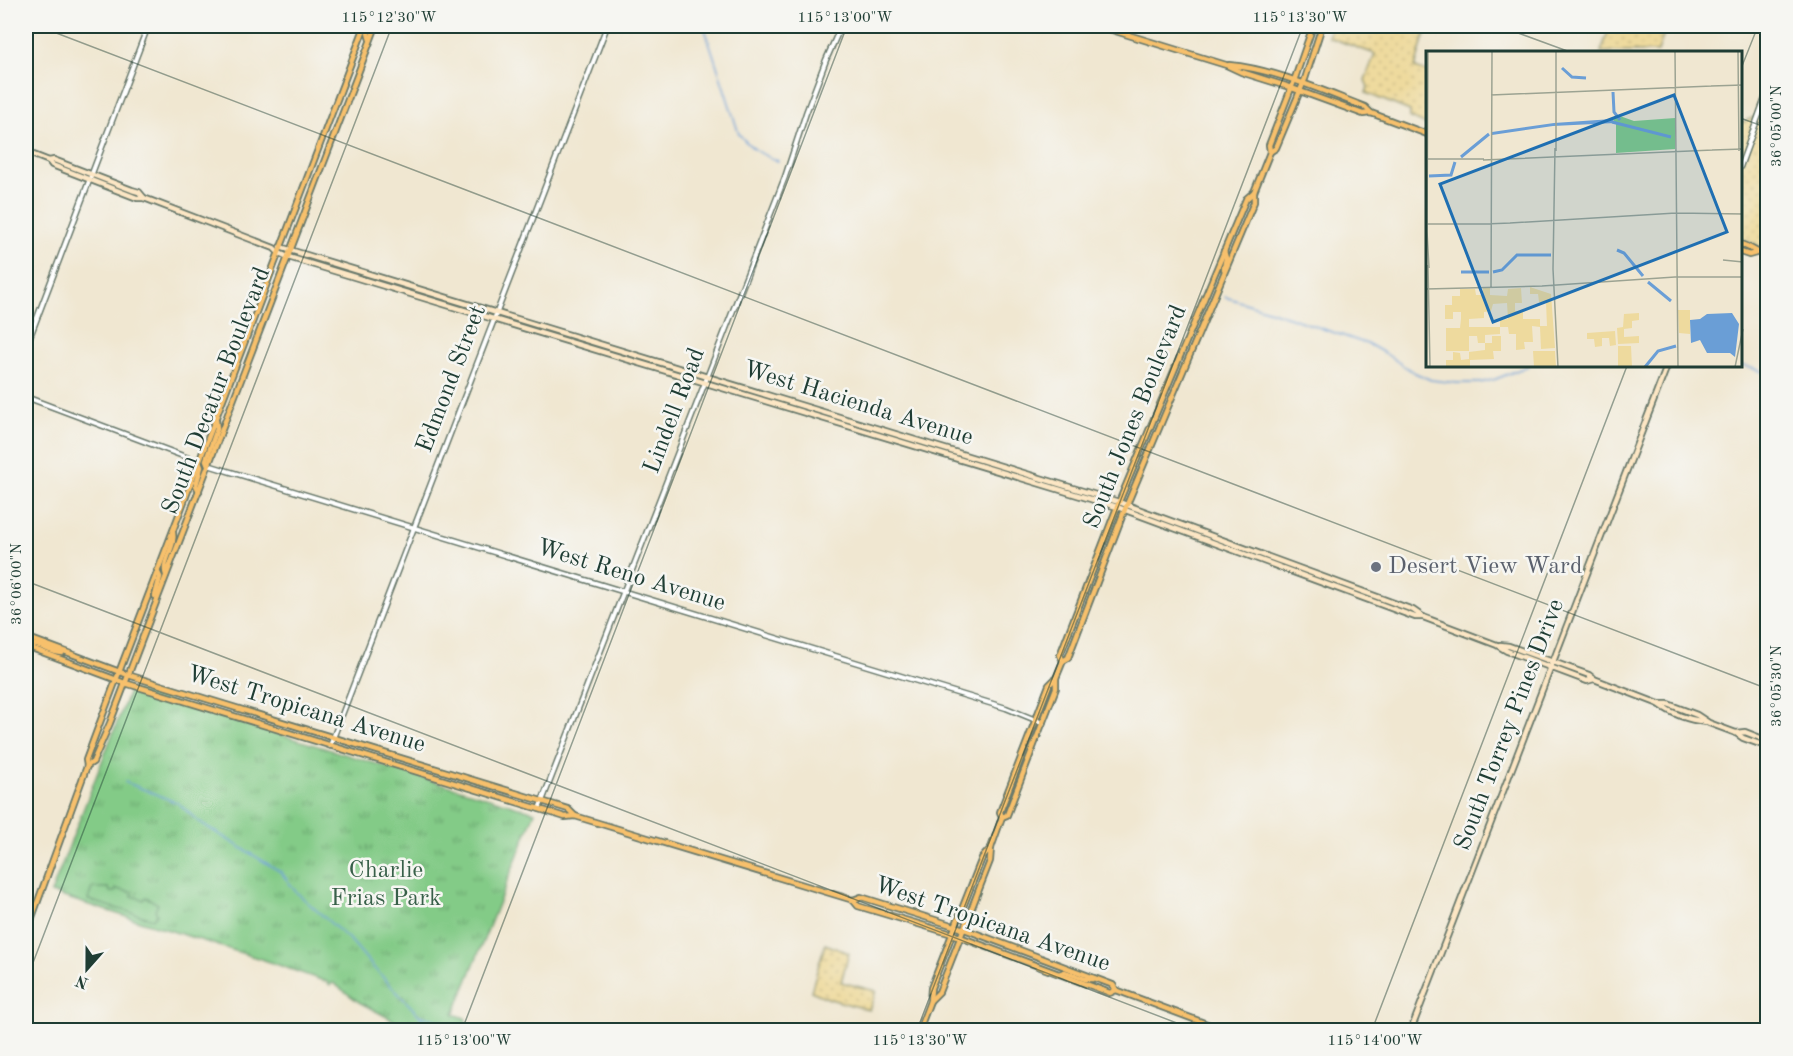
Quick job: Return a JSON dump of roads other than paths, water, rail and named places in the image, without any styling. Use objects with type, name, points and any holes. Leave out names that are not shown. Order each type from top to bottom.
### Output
[{"type":"main road","name":"South Decatur Boulevard","points":[[26,934],[87,766],[86,760],[364,26]]},
{"type":"main road","points":[[370,26],[368,33],[370,40]]},
{"type":"main road","name":"South Decatur Boulevard","points":[[87,766],[93,762],[125,683],[376,26]]},
{"type":"main road","points":[[1098,26],[1226,65],[1363,114],[1371,113]]},
{"type":"main road","name":"South Jones Boulevard","points":[[919,1030],[930,1001],[931,988],[982,858],[990,848],[1002,817],[1000,812],[1035,720],[1049,686],[1056,678],[1063,661],[1068,658],[1126,508],[1254,202],[1254,192],[1270,152],[1269,145],[1292,88],[1313,26]]},
{"type":"main road","name":"South Jones Boulevard","points":[[1270,152],[1276,148],[1304,84],[1322,26]]},
{"type":"main road","points":[[1226,65],[1245,67],[1304,84],[1426,134]]},
{"type":"main road","name":"West Hacienda Avenue","points":[[26,152],[49,161],[52,165],[139,192],[144,198],[274,248],[279,253],[288,256],[344,270],[1118,505],[1388,604],[1413,610],[1423,617],[1497,645],[1509,646],[1552,665],[1589,675],[1594,680],[1659,704],[1668,704],[1709,723],[1736,733],[1744,732],[1766,742]]},
{"type":"main road","name":"South Jones Boulevard","points":[[1063,661],[1060,655],[1118,505],[1246,200],[1254,192]]},
{"type":"main road","points":[[1742,245],[1767,257]]},
{"type":"main road","name":"West Hacienda Avenue","points":[[281,246],[344,270]]},
{"type":"main road","points":[[274,248],[281,246]]},
{"type":"main road","points":[[1223,274],[1226,258],[1224,251]]},
{"type":"main road","points":[[1742,253],[1749,255],[1756,253]]},
{"type":"main road","name":"South Torrey Pines Drive","points":[[1411,1030],[1666,368]]},
{"type":"main road","points":[[208,465],[206,460],[217,429],[216,417]]},
{"type":"main road","points":[[199,462],[201,468],[196,485],[199,491]]},
{"type":"main road","points":[[166,575],[165,568],[174,540],[173,531]]},
{"type":"main road","points":[[155,604],[154,597],[160,577],[157,571]]},
{"type":"main road","points":[[1080,603],[1088,606]]},
{"type":"main road","name":"West Tropicana Avenue","points":[[26,637],[128,675],[568,809],[575,816]]},
{"type":"main road","points":[[26,645],[31,644],[56,653],[67,653]]},
{"type":"main road","name":"West Tropicana Avenue","points":[[26,645],[125,683],[565,817],[575,816],[853,900],[858,906],[952,934],[1110,993],[1116,990]]},
{"type":"main road","name":"South Jones Boulevard","points":[[1002,817],[1007,815],[1043,723],[1056,688],[1056,678]]},
{"type":"main road","points":[[245,720],[247,712]]},
{"type":"main road","points":[[389,764],[391,755]]},
{"type":"main road","points":[[459,785],[462,777]]},
{"type":"main road","points":[[466,787],[468,779]]},
{"type":"main road","name":"South Jones Boulevard","points":[[930,1001],[939,992],[964,929],[990,861],[990,848]]},
{"type":"main road","name":"West Tropicana Avenue","points":[[853,900],[861,897],[964,929],[1096,978],[1113,985],[1116,990],[1223,1030]]},
{"type":"main road","points":[[1059,974],[1065,972],[1085,979],[1096,978]]},
{"type":"street","points":[[26,347],[148,26]]},
{"type":"street","name":"Edmond Street","points":[[330,746],[607,26]]},
{"type":"street","name":"Lindell Road","points":[[539,809],[789,168],[826,58],[841,26]]},
{"type":"street","points":[[1742,161],[1767,90]]},
{"type":"street","points":[[26,397],[199,462]]},
{"type":"street","name":"West Reno Avenue","points":[[208,465],[1006,708],[1043,723]]},
{"type":"waterway","points":[[704,26],[739,134],[757,150],[778,161]]},
{"type":"waterway","points":[[1225,297],[1370,345],[1413,372],[1431,380],[1480,383],[1523,368]]},
{"type":"waterway","points":[[1742,366],[1768,373]]},
{"type":"waterway","points":[[125,782],[178,803],[199,822],[281,872],[296,892],[352,942],[419,1015],[471,1030]]},
{"type":"waterway","points":[[420,1016],[429,1030]]},
{"type":"place","name":"Desert View Ward","points":[[1376,567]]},
{"type":"park label","name":"Charlie Frias Park","points":[[386,885]]}]
